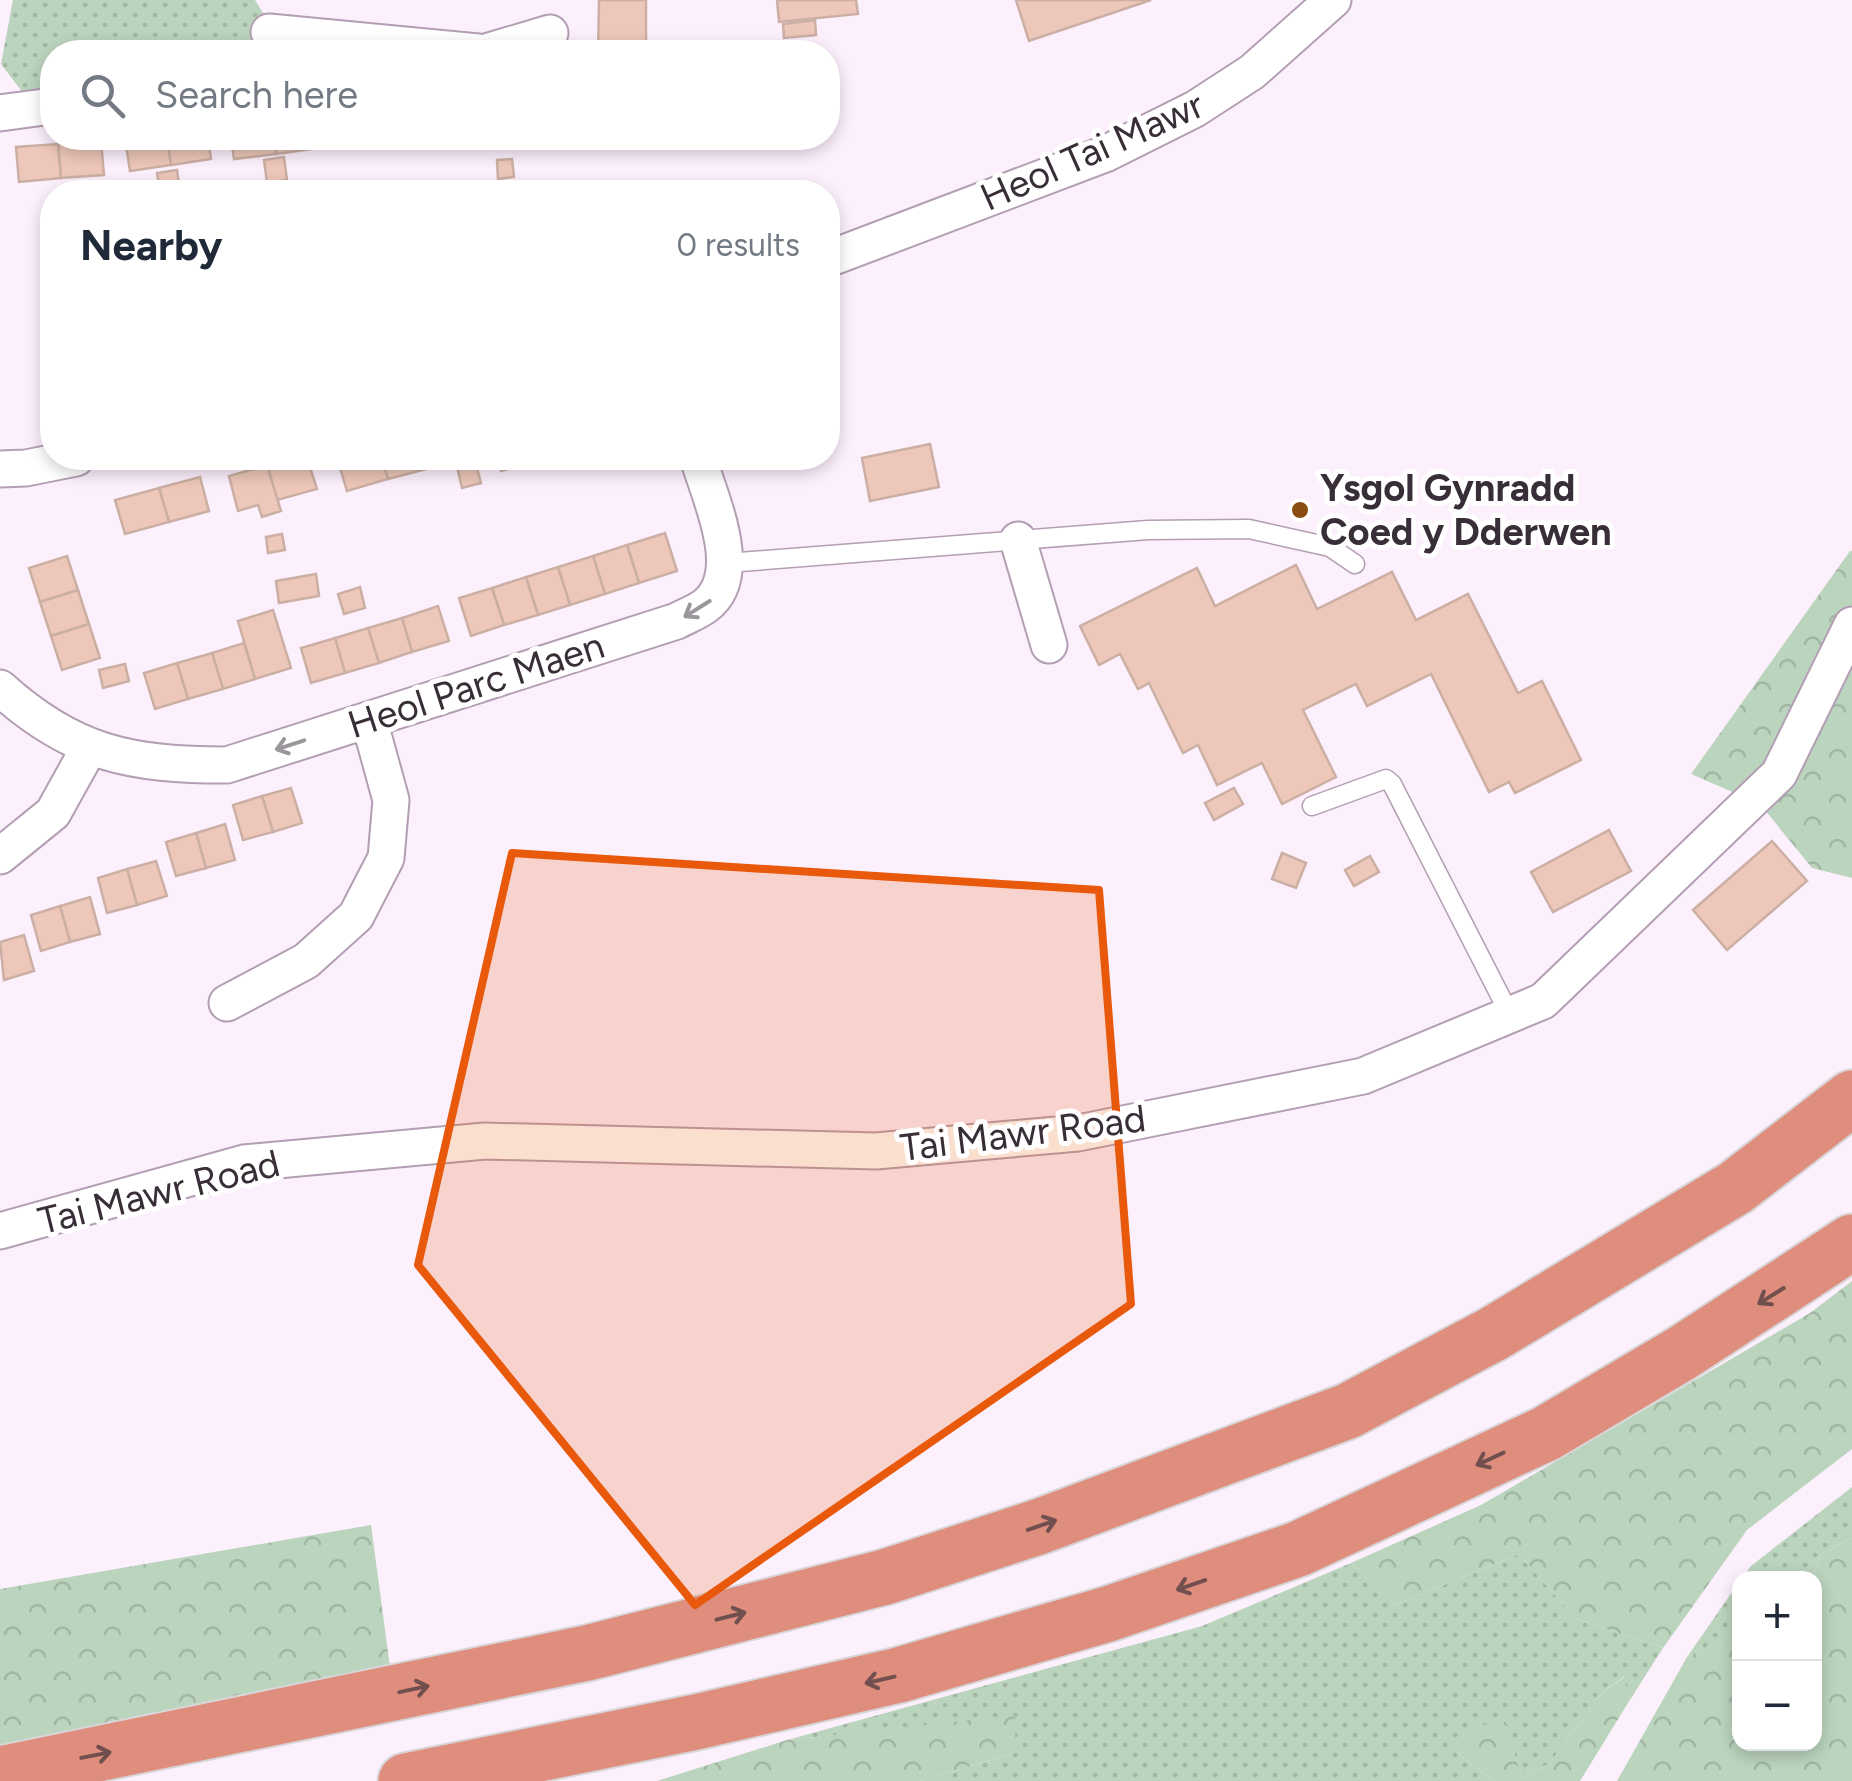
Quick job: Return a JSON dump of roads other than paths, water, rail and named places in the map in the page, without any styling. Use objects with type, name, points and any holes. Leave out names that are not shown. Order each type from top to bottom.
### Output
[{"type":"highway","points":[[0,1774],[587,1652],[885,1577],[1075,1514],[1348,1411],[1493,1334],[1736,1188],[1852,1098]]},
{"type":"highway","points":[[406,1781],[899,1676],[1108,1614],[1298,1549],[1547,1432],[1698,1343],[1852,1242]]},
{"type":"street","name":"Heol Tai Mawr","points":[[840,254],[1105,154],[1194,109],[1252,72],[1333,0]]},
{"type":"street","points":[[266,28],[372,40]]},
{"type":"street","points":[[526,40],[550,33]]},
{"type":"street","points":[[0,112],[40,107]]},
{"type":"street","points":[[0,469],[40,465]]},
{"type":"street","points":[[701,470],[727,564]]},
{"type":"street","points":[[1018,540],[1049,645]]},
{"type":"street","name":"Heol Parc Maen","points":[[0,688],[30,714],[90,748],[116,757],[169,765],[227,765],[677,620],[707,606],[722,583],[727,564]]},
{"type":"street","name":"Tai Mawr Road","points":[[0,1231],[244,1163],[485,1141],[876,1151],[1078,1133],[1363,1076],[1543,1001],[1779,774],[1852,625]]},
{"type":"street","points":[[227,1003],[306,961],[356,916],[386,858],[391,800],[369,720]]},
{"type":"street","points":[[0,856],[53,813],[90,748]]},
{"type":"lane","points":[[727,564],[1148,530],[1249,528],[1330,547],[1355,564]]},
{"type":"lane","points":[[1312,806],[1386,779],[1392,784],[1510,1014]]},
{"type":"place","name":"Ysgol Gynradd Coed y Dderwen","points":[[1300,510]]}]
